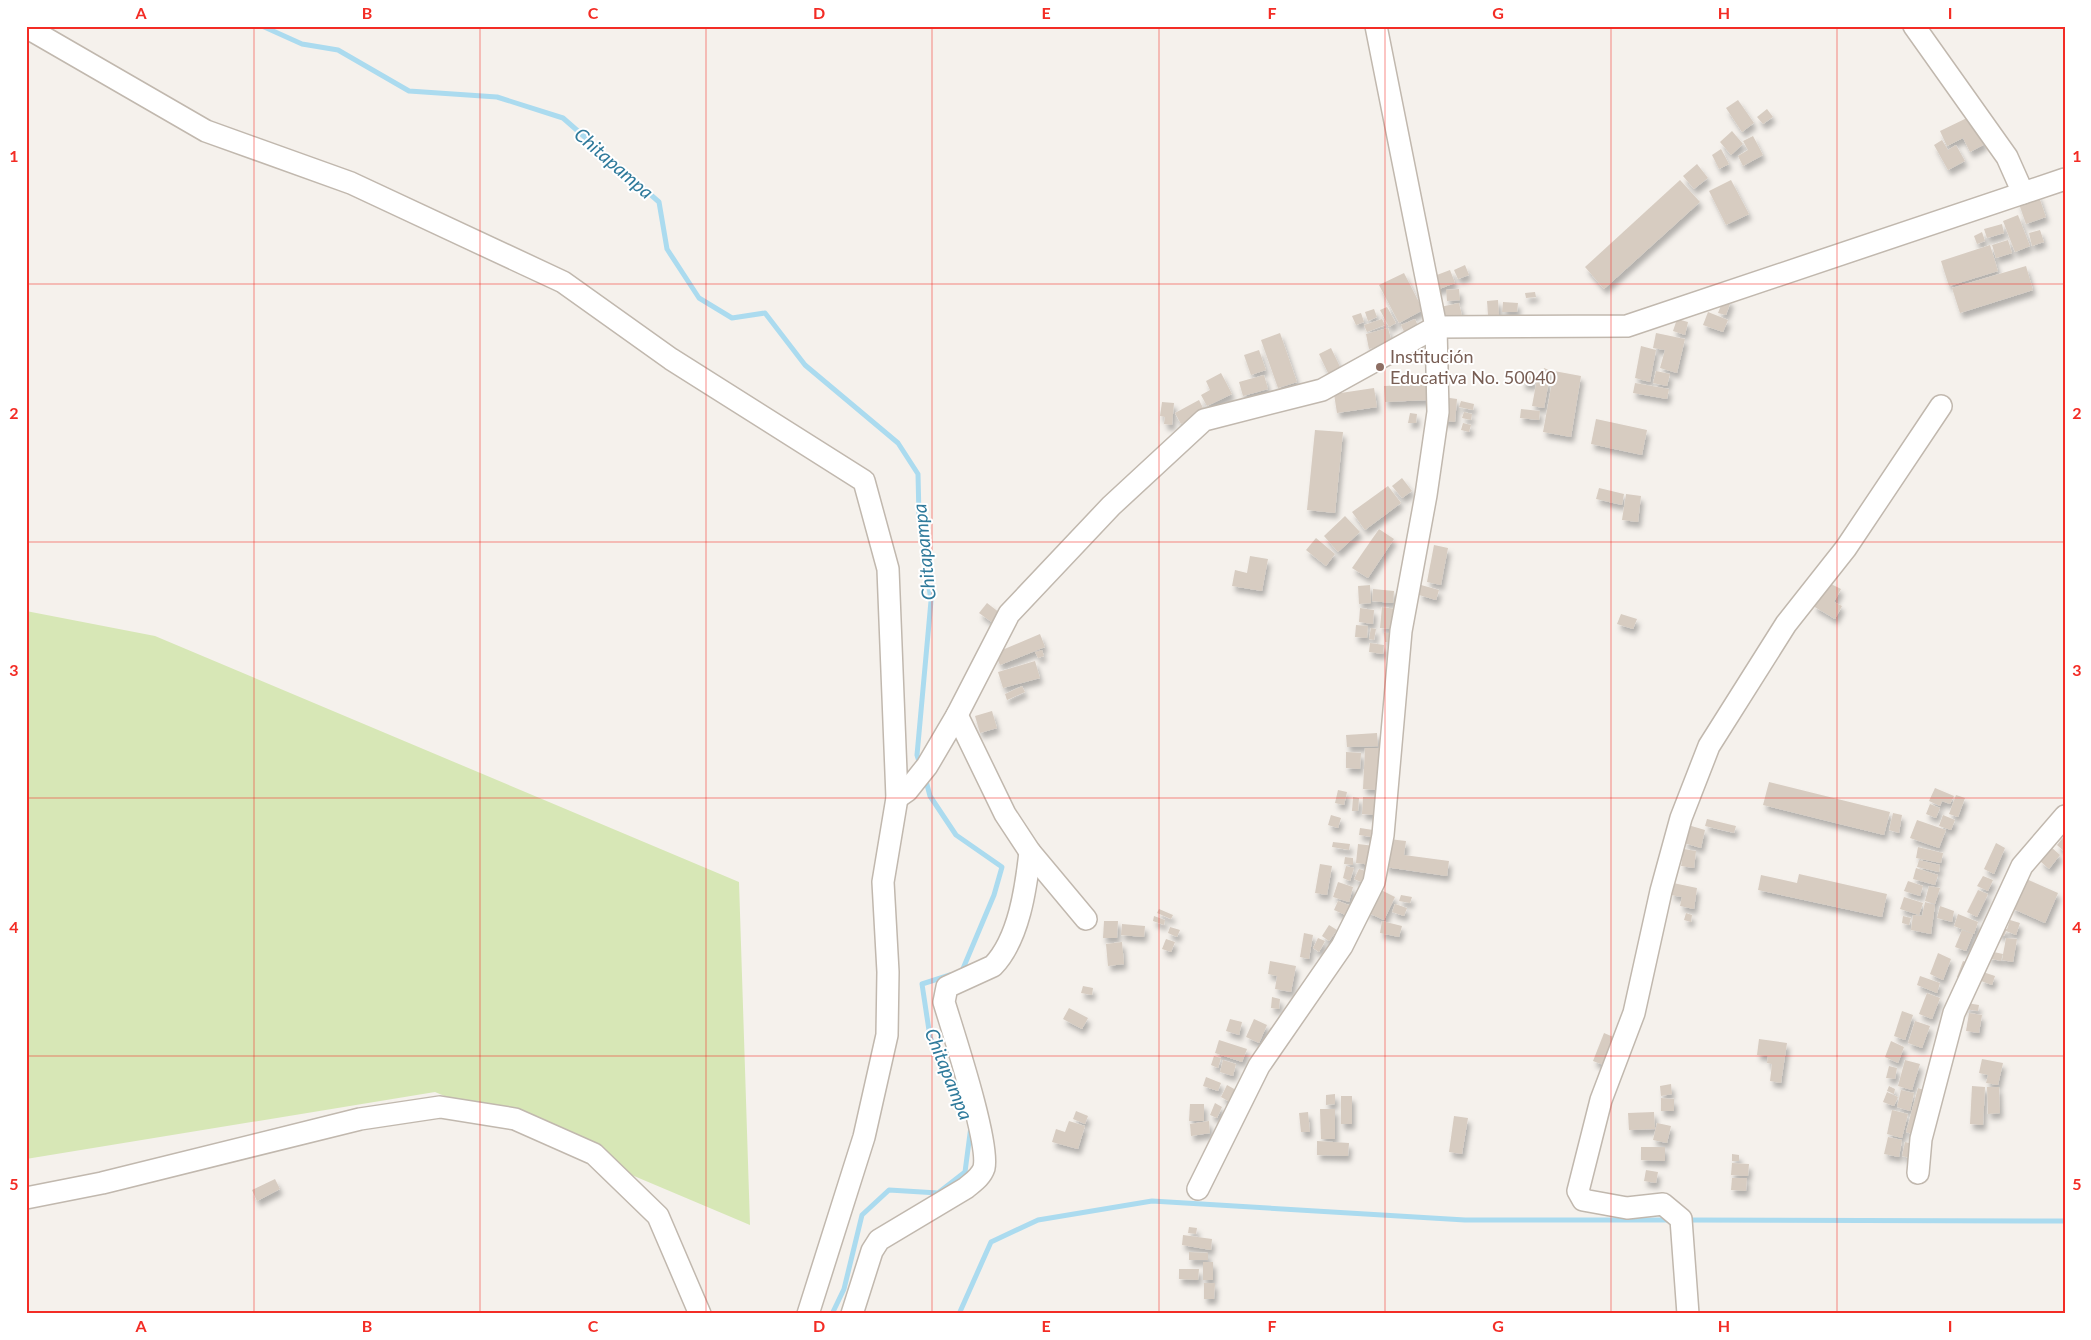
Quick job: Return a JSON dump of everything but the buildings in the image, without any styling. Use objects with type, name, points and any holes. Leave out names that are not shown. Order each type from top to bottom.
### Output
[{"type":"street","points":[[1198,1189],[1259,1066],[1342,946],[1374,882],[1383,835],[1401,631],[1426,495],[1438,412],[1436,327],[1376,26]]},
{"type":"street","points":[[1914,26],[2006,158],[2023,193]]},
{"type":"street","points":[[26,27],[206,131],[351,183],[563,282],[671,359],[864,481],[888,569],[902,794],[883,882],[888,972],[887,1035],[864,1137],[808,1314]]},
{"type":"street","points":[[902,794],[927,766],[957,715],[1009,614],[1111,506],[1204,420],[1322,390],[1436,327],[1626,326],[2065,179]]},
{"type":"street","points":[[1688,1314],[1681,1219],[1663,1204],[1627,1208],[1582,1200],[1578,1191],[1601,1100],[1634,1013],[1661,891],[1681,818],[1709,746],[1786,624],[1846,548],[1941,406]]},
{"type":"street","points":[[957,715],[1005,814],[1030,852],[1086,919]]},
{"type":"street","points":[[1918,1173],[1921,1139],[1954,1013],[2022,866],[2065,816]]},
{"type":"street","points":[[852,1314],[872,1251],[879,1240],[966,1188],[978,1179],[984,1169],[985,1157],[981,1132],[944,1002],[945,992],[947,987],[993,966],[998,960],[1017,923],[1025,898],[1030,852]]},
{"type":"street","points":[[26,1198],[102,1183],[360,1119],[440,1107],[515,1119],[594,1154],[658,1216],[700,1314]]},
{"type":"green space","points":[[26,611],[155,636],[739,882],[750,1225],[435,1092],[26,1159]]},
{"type":"waterway","name":"Chitapampa","points":[[262,26],[302,44],[338,50],[409,91],[497,97],[563,118],[659,202],[667,249],[699,298],[732,318],[765,313],[805,365],[898,443],[918,474],[919,516],[931,601],[917,755],[920,765]]},
{"type":"waterway","name":"Chitapampa","points":[[925,777],[930,796],[956,835],[1002,867],[994,895],[962,971]]},
{"type":"waterway","name":"Chitapampa","points":[[950,975],[922,984],[930,1037],[965,1107]]},
{"type":"waterway","name":"Chitapampa","points":[[832,1314],[844,1289],[862,1215],[889,1190],[938,1193],[965,1172],[971,1126]]},
{"type":"waterway","points":[[959,1314],[991,1242],[1038,1220],[1152,1201],[1465,1220],[1672,1220]]},
{"type":"waterway","points":[[1685,1220],[2065,1221]]},
{"type":"place","name":"Institución Educativa No. 50040","points":[[1380,367]]}]
